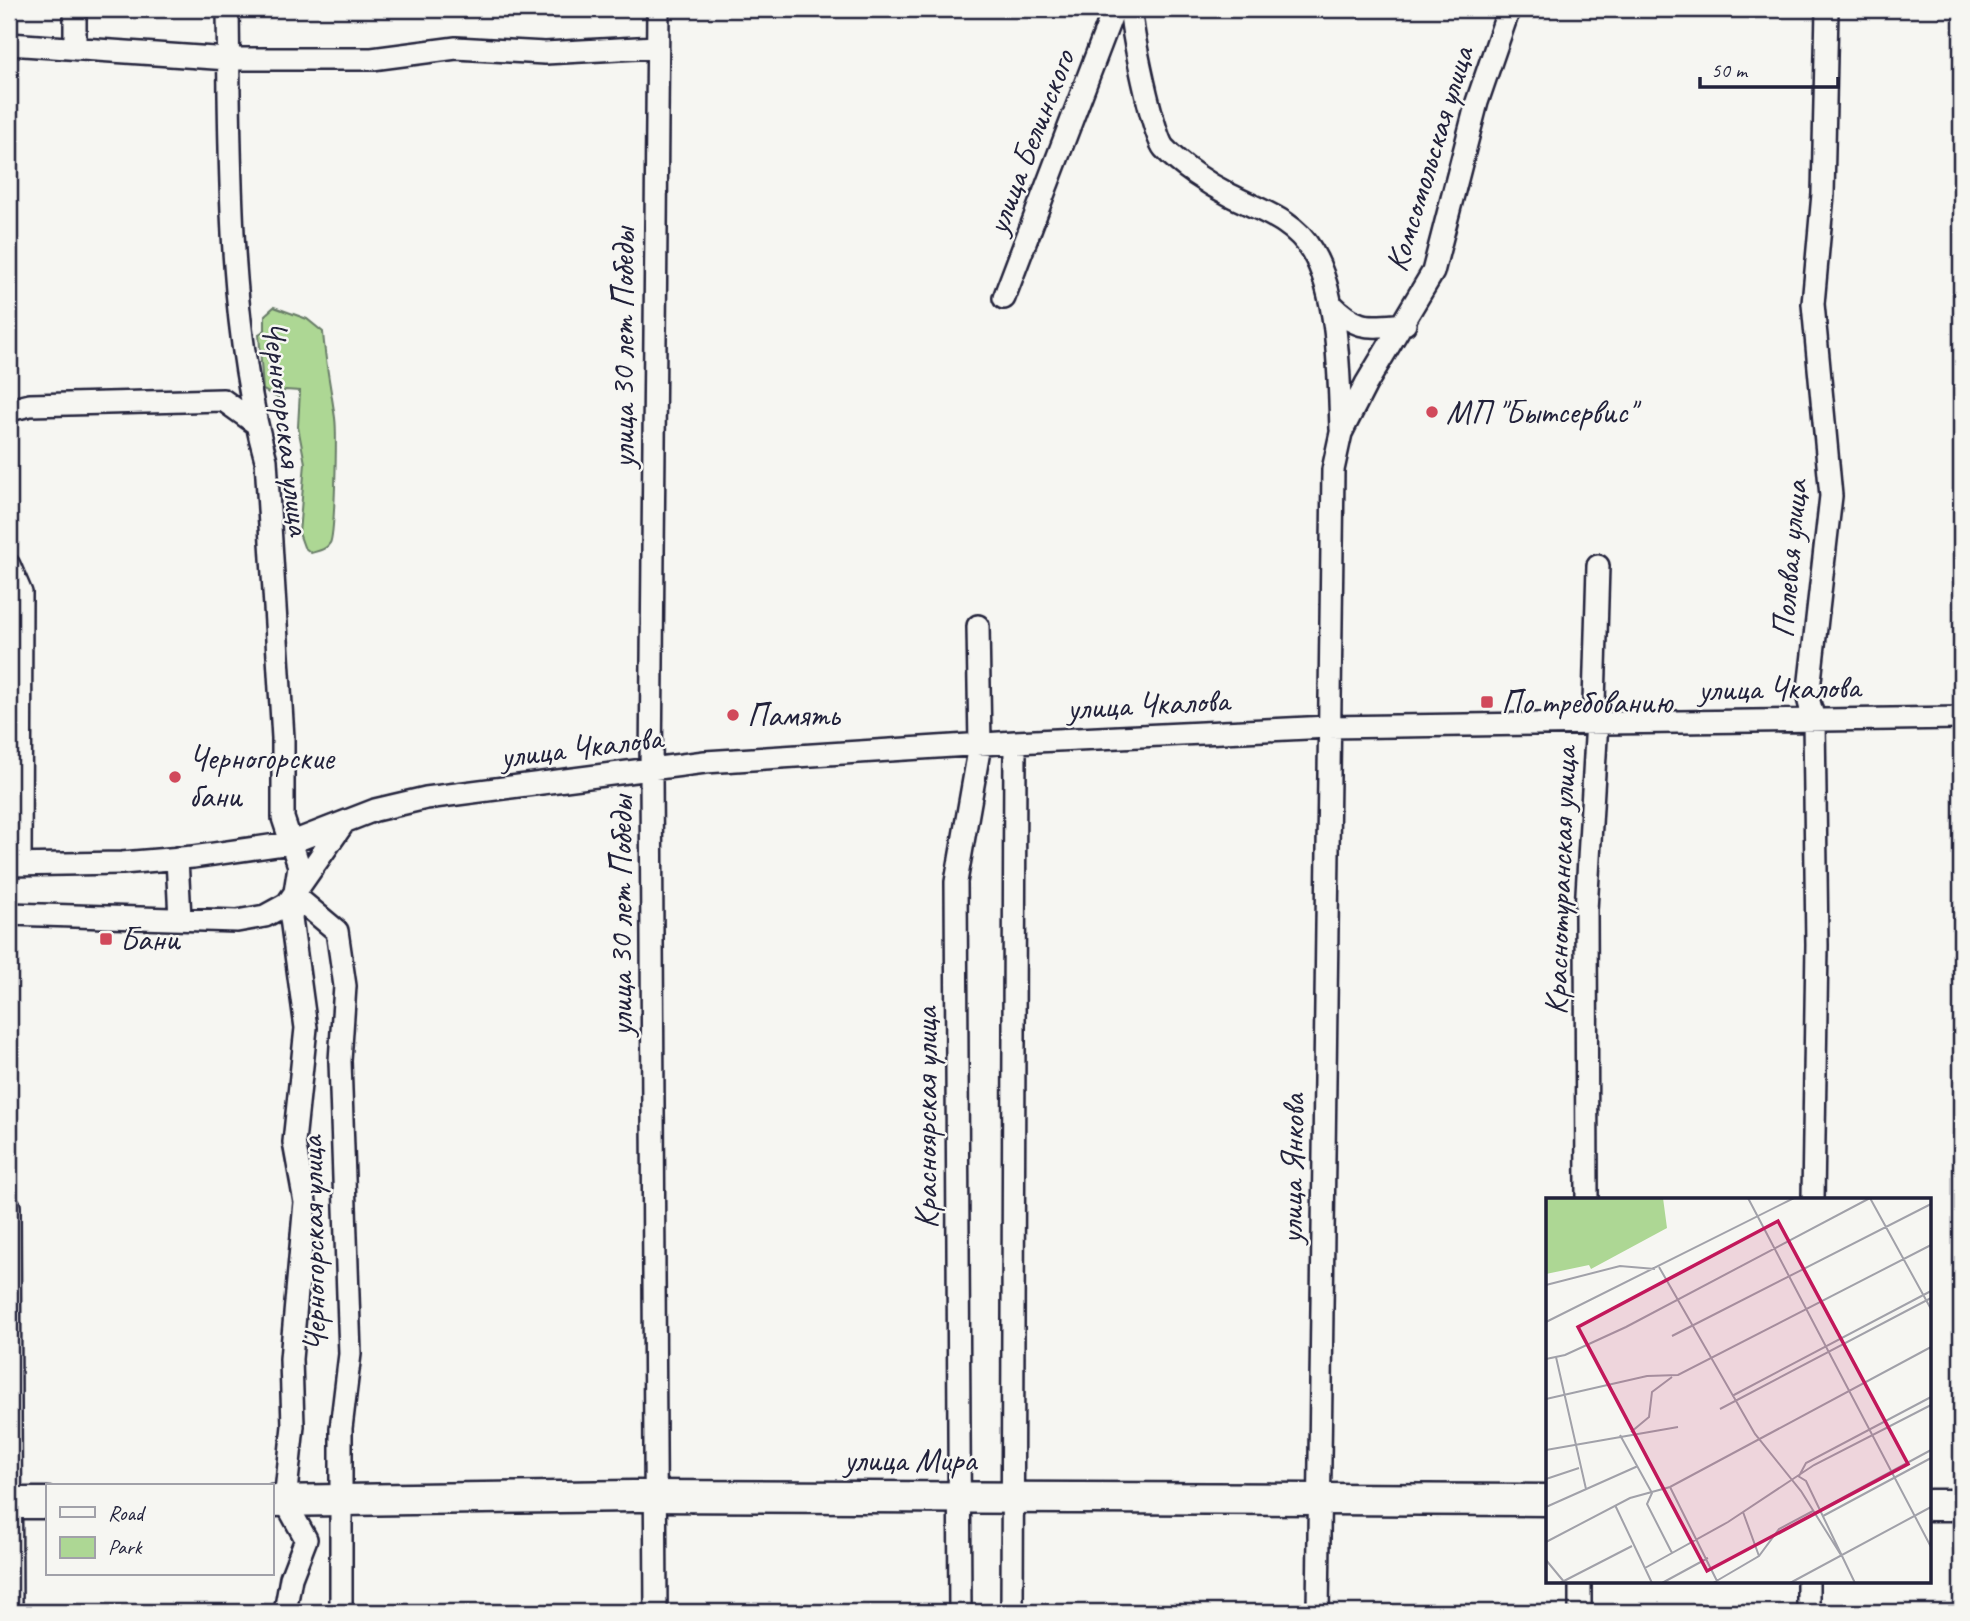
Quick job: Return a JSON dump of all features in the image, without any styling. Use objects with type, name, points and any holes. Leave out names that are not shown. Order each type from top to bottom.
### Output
[{"type":"main road","name":"улица Мира","points":[[278,1501],[656,1496],[1546,1500]]},
{"type":"main road","points":[[10,1503],[46,1503]]},
{"type":"main road","points":[[1932,1505],[1961,1505]]},
{"type":"street","points":[[75,9],[75,49]]},
{"type":"street","name":"Черногорская улица","points":[[228,9],[237,294],[255,423],[266,460],[283,738],[283,818],[299,866],[291,918],[306,1028],[294,1142],[304,1202],[291,1359],[293,1426],[278,1501]]},
{"type":"street","name":"улица 30 лет Победы","points":[[656,1612],[651,771],[658,9]]},
{"type":"street","name":"улица Белинского","points":[[1004,299],[1114,9]]},
{"type":"street","points":[[1131,9],[1131,30],[1162,147],[1227,194],[1279,218],[1298,232],[1313,253],[1331,304],[1338,363],[1341,433]]},
{"type":"street","name":"Комсомольская улица","points":[[1328,727],[1333,470],[1341,433],[1366,384],[1405,324],[1433,272],[1477,103],[1509,9]]},
{"type":"street","name":"Полевая улица","points":[[1813,1198],[1816,945],[1814,720],[1808,698],[1831,496],[1813,304],[1824,194],[1827,9]]},
{"type":"street","points":[[9,44],[229,59],[372,60],[456,48],[545,53],[656,47]]},
{"type":"street","points":[[1331,304],[1347,321],[1365,327],[1405,324]]},
{"type":"street","points":[[9,410],[30,405],[223,400],[255,423]]},
{"type":"street","points":[[9,565],[20,593],[14,865]]},
{"type":"street","name":"Краснотуранская улица","points":[[1587,1198],[1586,909],[1597,722],[1594,703],[1598,565]]},
{"type":"street","name":"Красноярская улица","points":[[960,1612],[956,882],[980,745],[978,626]]},
{"type":"street","name":"улица Чкалова","points":[[14,865],[177,858],[290,843],[375,810],[426,798],[705,762],[1015,742],[1328,727],[1961,718]]},
{"type":"street","name":"улица Янкова","points":[[1318,1612],[1328,727]]},
{"type":"street","points":[[1012,1612],[1015,742]]},
{"type":"street","points":[[9,914],[237,921],[265,916],[287,904],[345,823]]},
{"type":"street","points":[[177,858],[180,919]]},
{"type":"street","name":"Черногорская улица","points":[[294,895],[337,930],[345,986],[340,1060],[349,1354],[341,1427],[341,1612]]},
{"type":"street","points":[[9,1206],[11,1612]]},
{"type":"street","points":[[278,1501],[306,1539],[291,1578],[285,1612]]},
{"type":"street","points":[[1580,1582],[1580,1612]]},
{"type":"street","points":[[1808,1582],[1808,1612]]},
{"type":"green space","points":[[274,307],[307,319],[323,332],[335,418],[334,504],[330,543],[324,549],[311,553],[304,547],[299,533],[305,463],[298,427],[300,391],[285,390],[278,398],[263,390],[259,334],[265,330],[265,315]]},
{"type":"place","name":"МП \"Бытсервис\"","points":[[1432,412]]},
{"type":"place","name":"По требованию","points":[[1487,702]]},
{"type":"place","name":"Память","points":[[733,715]]},
{"type":"place","name":"Черногорские бани","points":[[175,777]]},
{"type":"place","name":"Бани","points":[[106,939]]}]
